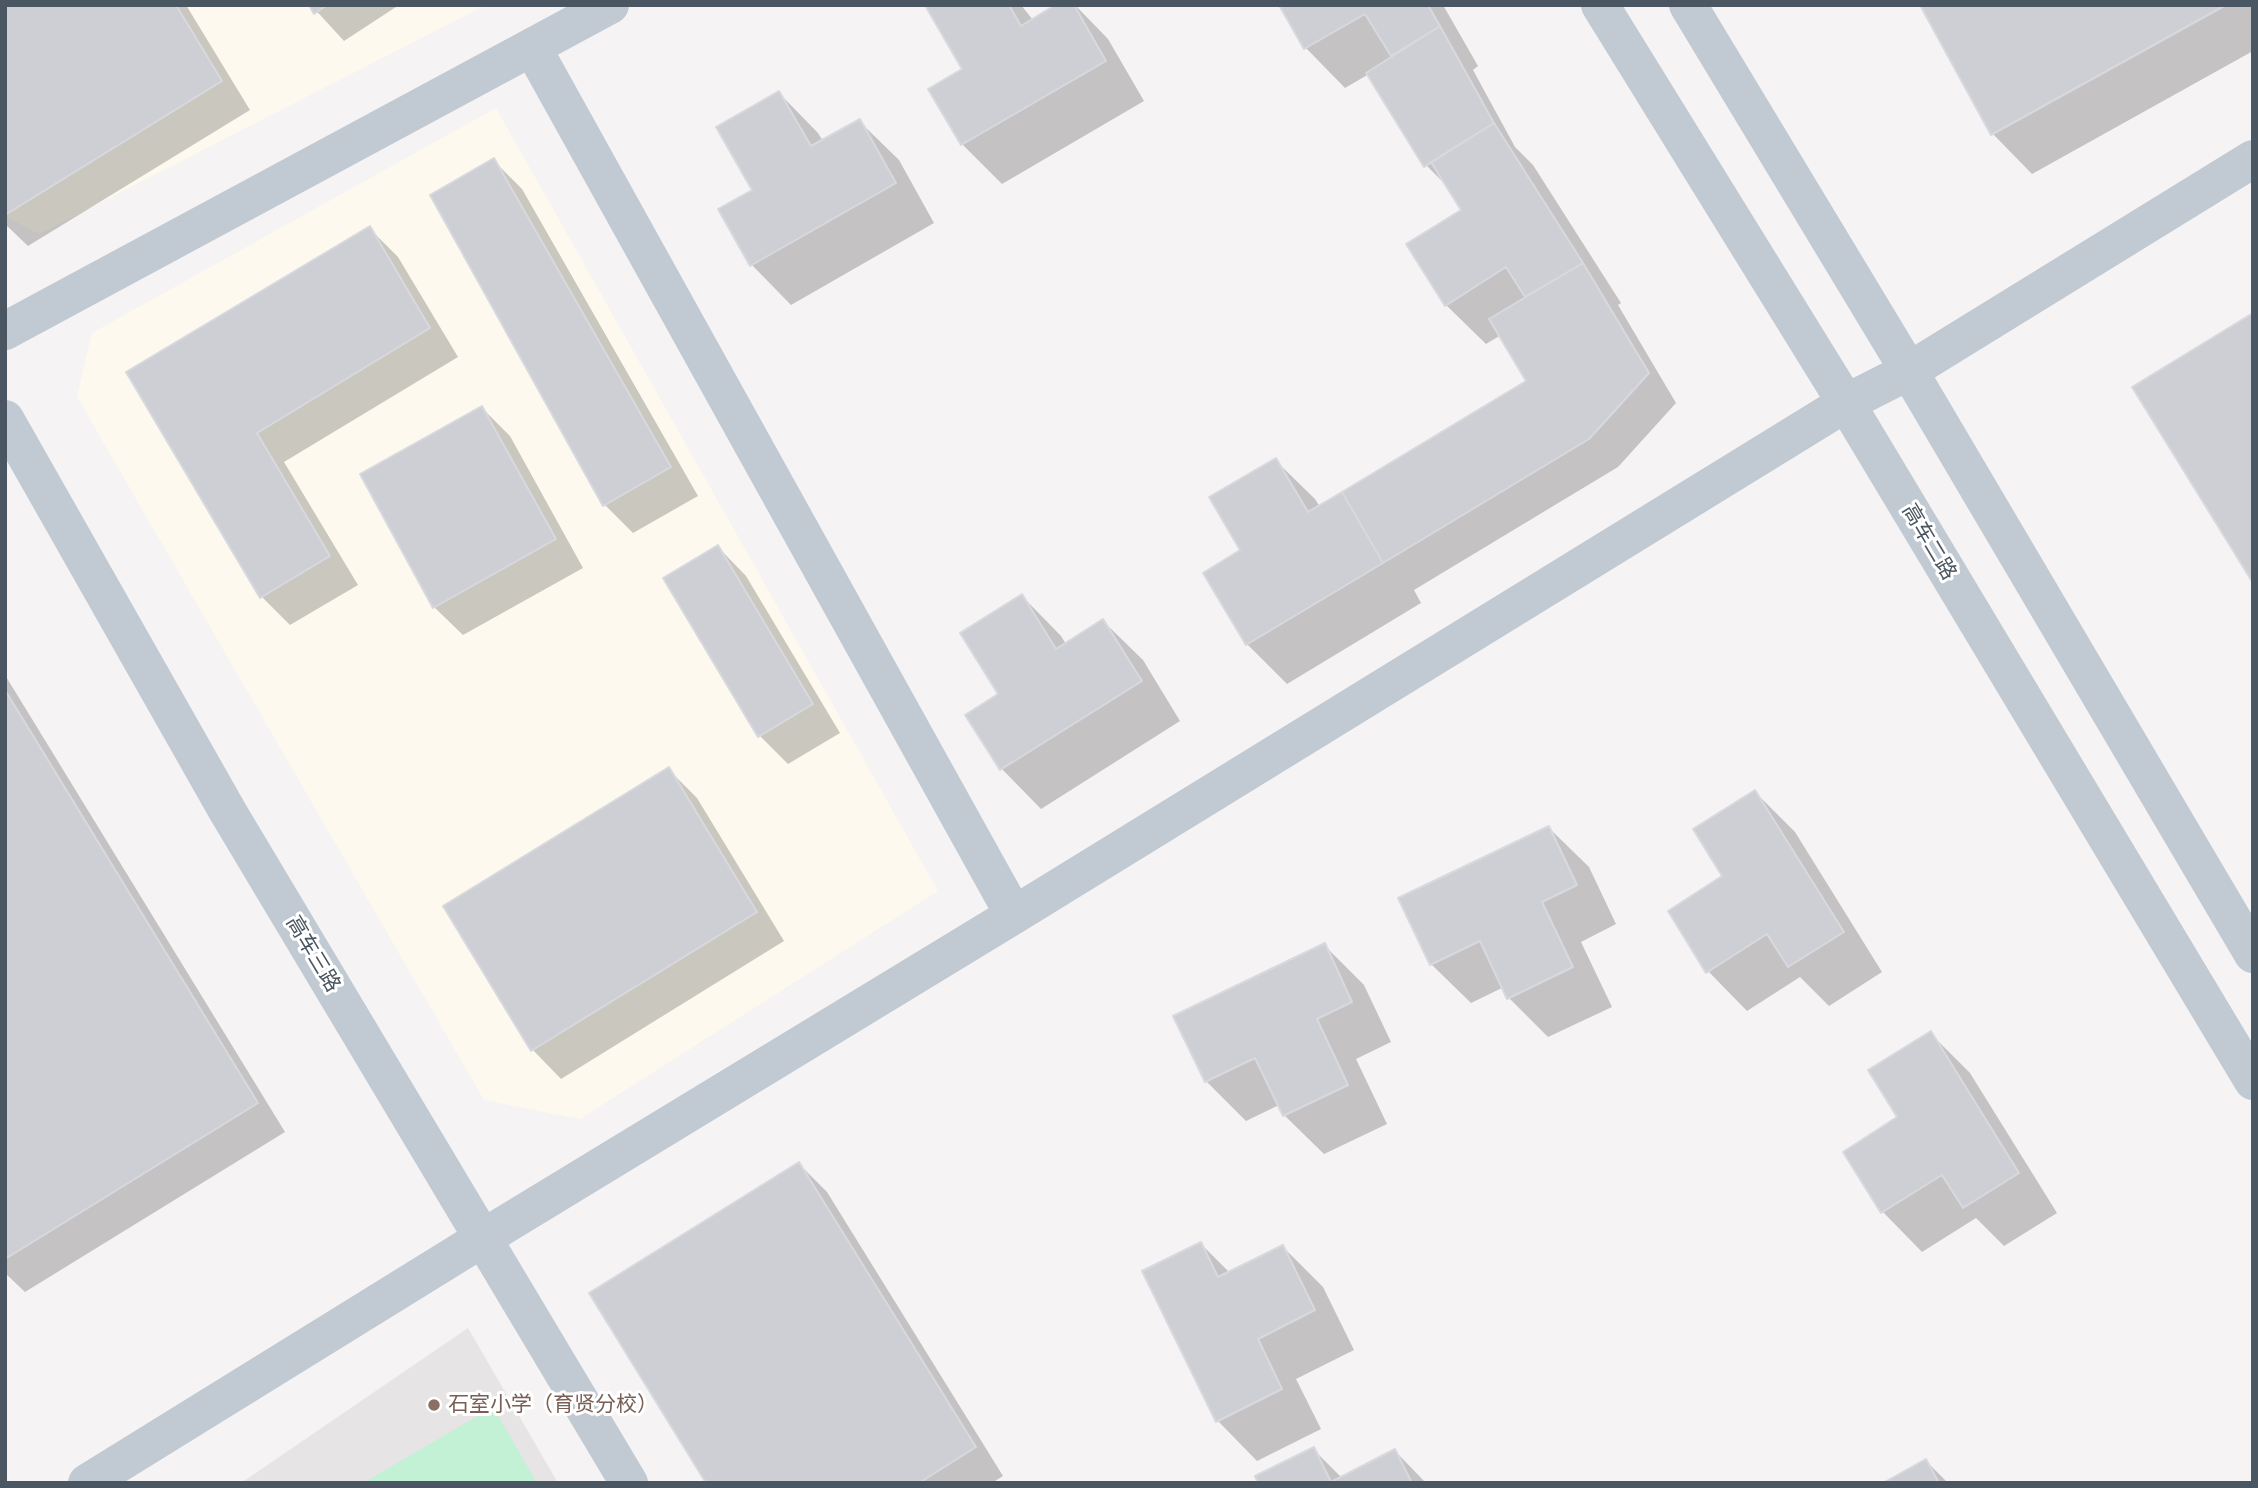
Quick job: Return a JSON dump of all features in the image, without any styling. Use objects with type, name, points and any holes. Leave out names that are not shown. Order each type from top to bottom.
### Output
[{"type":"street","points":[[5,331],[610,5]]},
{"type":"street","name":"高车二路","points":[[1600,5],[1846,403],[2253,1082]]},
{"type":"street","points":[[1688,5],[1909,371],[2253,954]]},
{"type":"street","points":[[532,47],[1014,915]]},
{"type":"street","points":[[87,1483],[1846,403],[1909,371],[2253,159]]},
{"type":"street","name":"高车三路","points":[[5,419],[228,812],[629,1483]]},
{"type":"shaded area","points":[[5,5],[486,5],[39,234],[5,216]]},
{"type":"shaded area","points":[[496,108],[938,891],[580,1119],[484,1100],[77,397],[92,333]]},
{"type":"shaded area","name":"石室小学（育贤分校）","points":[[468,1328],[558,1483],[241,1483]]},
{"type":"green space","points":[[493,1407],[537,1483],[363,1483]]},
{"type":"building","points":[[5,5],[176,5],[222,81],[5,215]]},
{"type":"building","points":[[309,5],[327,5],[314,14]]},
{"type":"building","points":[[1009,5],[1021,26],[1055,5],[1074,5],[1106,61],[961,145],[928,89],[962,69],[926,7]]},
{"type":"building","points":[[1279,5],[1428,5],[1440,26],[1391,56],[1365,14],[1304,49]]},
{"type":"building","points":[[1920,5],[2226,5],[1991,135]]},
{"type":"building","points":[[1440,26],[1494,123],[1424,167],[1366,73]]},
{"type":"building","points":[[779,91],[811,146],[860,119],[896,183],[750,266],[718,209],[752,190],[716,127]]},
{"type":"building","points":[[1494,123],[1583,263],[1525,297],[1506,267],[1445,306],[1406,244],[1461,210],[1431,162]]},
{"type":"building","points":[[494,158],[671,467],[603,506],[430,195]]},
{"type":"building","points":[[370,226],[430,328],[257,433],[330,556],[260,598],[126,372]]},
{"type":"building","points":[[1583,263],[1649,373],[1589,439],[1383,563],[1342,492],[1526,381],[1489,319]]},
{"type":"building","points":[[2253,313],[2253,583],[2132,387]]},
{"type":"building","points":[[482,406],[556,539],[433,608],[360,474]]},
{"type":"building","points":[[1276,458],[1308,512],[1342,492],[1383,563],[1246,645],[1203,573],[1240,550],[1209,497]]},
{"type":"building","points":[[718,545],[813,704],[758,737],[663,578]]},
{"type":"building","points":[[1022,594],[1056,649],[1103,619],[1142,681],[1000,770],[965,715],[998,694],[960,633]]},
{"type":"building","points":[[5,690],[258,1103],[5,1259]]},
{"type":"building","points":[[669,767],[757,912],[531,1051],[443,906]]},
{"type":"building","points":[[1755,790],[1844,932],[1788,967],[1767,934],[1706,973],[1668,911],[1722,876],[1693,829]]},
{"type":"building","points":[[1549,826],[1577,885],[1542,902],[1573,967],[1507,999],[1480,941],[1430,965],[1398,898]]},
{"type":"building","points":[[1325,943],[1352,1002],[1317,1019],[1348,1085],[1283,1116],[1255,1058],[1205,1082],[1173,1016]]},
{"type":"building","points":[[1931,1031],[2019,1173],[1963,1208],[1942,1175],[1881,1213],[1843,1152],[1897,1117],[1868,1070]]},
{"type":"building","points":[[799,1162],[976,1447],[919,1483],[706,1483],[589,1293]]},
{"type":"building","points":[[1201,1242],[1218,1277],[1283,1245],[1315,1310],[1258,1339],[1282,1389],[1216,1422],[1142,1271]]},
{"type":"building","points":[[1314,1447],[1331,1482],[1395,1449],[1412,1483],[1258,1483],[1255,1476]]},
{"type":"building","points":[[1926,1459],[1939,1483],[1883,1483]]},
{"type":"place","name":"石室小学（育贤分校）","points":[[434,1405]]}]
